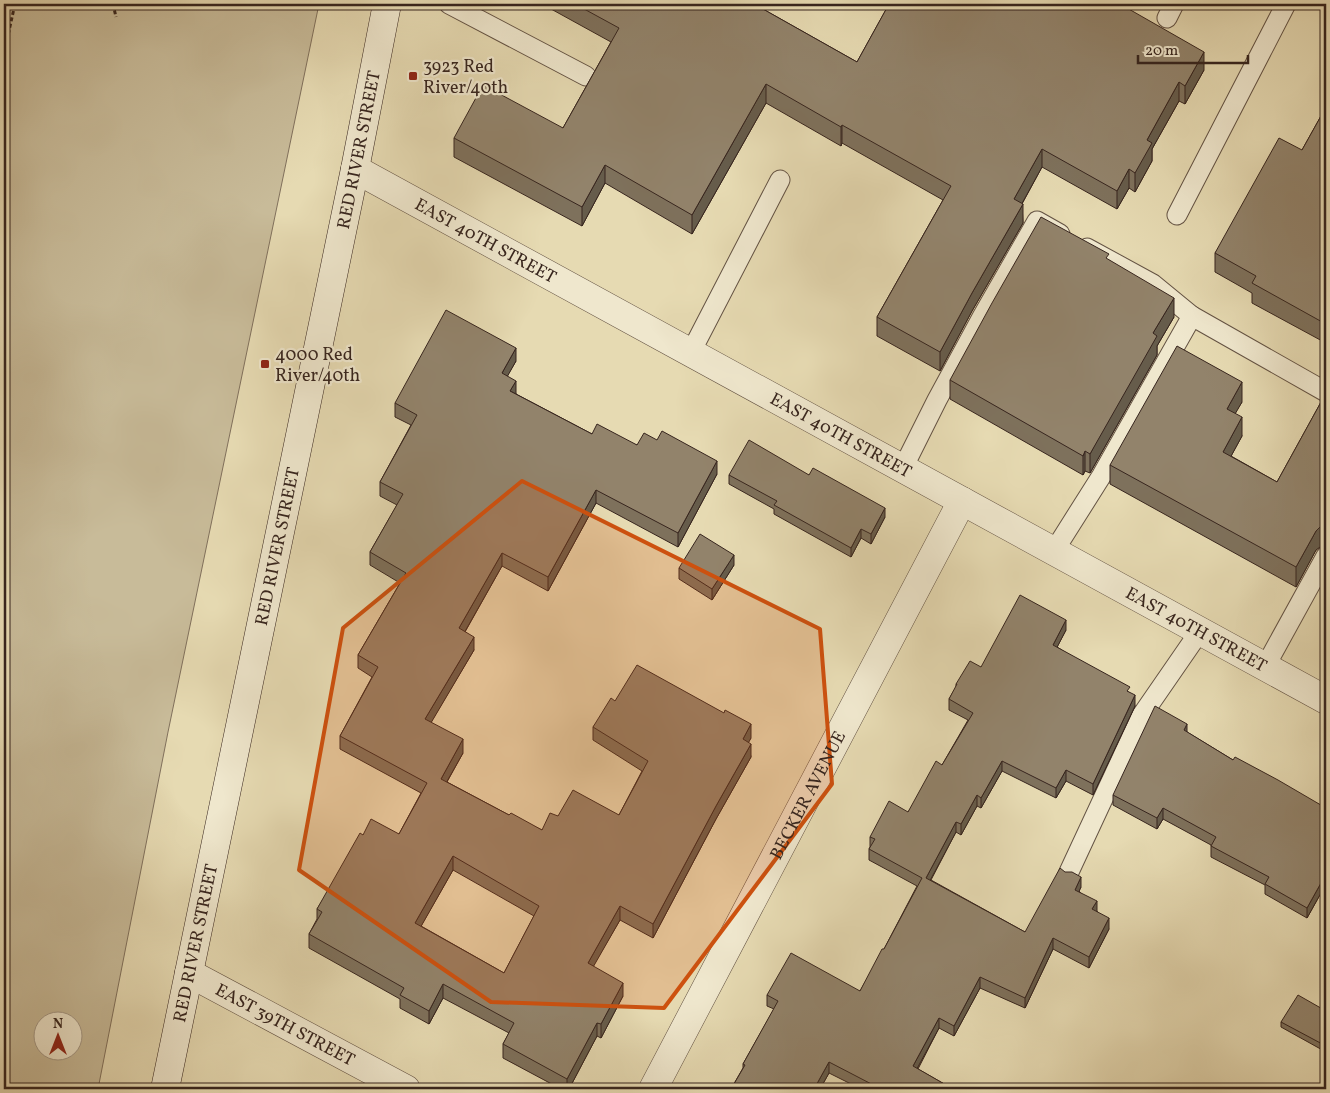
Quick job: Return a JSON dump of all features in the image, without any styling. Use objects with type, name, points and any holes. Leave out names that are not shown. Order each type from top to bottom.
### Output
[{"type":"street","name":"RED RIVER STREET","points":[[166,1089],[388,4]]},
{"type":"street","name":"EAST 40TH STREET","points":[[355,169],[1326,700]]},
{"type":"street","name":"BECKER AVENUE","points":[[653,1089],[962,501]]},
{"type":"street","name":"EAST 39TH STREET","points":[[189,973],[406,1089]]},
{"type":"lane","points":[[449,4],[586,76]]},
{"type":"lane","points":[[1177,215],[1286,4]]},
{"type":"lane","points":[[691,352],[780,180]]},
{"type":"lane","points":[[903,468],[982,317],[1037,221],[1153,284],[1192,316],[1326,392]]},
{"type":"lane","points":[[1054,551],[1102,475],[1192,316]]},
{"type":"lane","points":[[1266,667],[1326,556]]},
{"type":"lane","points":[[1069,872],[1142,715],[1200,632]]},
{"type":"path","points":[[4,53],[15,4]]},
{"type":"path","points":[[113,4],[116,17]]},
{"type":"highlighted area","points":[[522,481],[820,629],[832,784],[664,1008],[491,1002],[299,870],[343,628]]},
{"type":"shaded area","points":[[4,4],[319,4],[168,732],[98,1089],[4,1089]]},
{"type":"building","points":[[575,4],[754,4],[857,62],[889,4],[1120,4],[1204,52],[1185,86],[1179,82],[1147,140],[1152,143],[1135,173],[1129,169],[1117,191],[1042,149],[1014,199],[1023,204],[940,352],[877,317],[951,186],[766,84],[692,215],[605,165],[582,207],[454,138],[483,85],[563,128],[619,28]]},
{"type":"building","points":[[1326,107],[1326,319],[1324,323],[1252,283],[1256,276],[1215,253],[1279,138],[1302,150]]},
{"type":"building","points":[[1041,217],[1109,254],[1106,258],[1174,298],[1153,333],[1157,336],[1090,454],[1085,451],[1083,456],[950,380]]},
{"type":"building","points":[[446,310],[516,348],[502,373],[516,381],[510,391],[592,434],[597,424],[637,445],[644,433],[657,440],[662,431],[717,461],[678,533],[596,490],[548,577],[502,553],[459,628],[474,637],[425,719],[463,739],[441,779],[542,830],[550,813],[558,816],[573,790],[619,815],[648,761],[593,727],[611,698],[615,701],[637,665],[724,713],[725,710],[751,724],[743,739],[751,744],[653,924],[620,906],[588,963],[623,983],[601,1024],[597,1023],[567,1079],[503,1044],[514,1023],[443,984],[429,1011],[400,995],[404,988],[309,934],[322,912],[317,909],[360,833],[363,835],[371,819],[399,834],[427,783],[340,736],[378,667],[358,655],[406,573],[370,552],[403,494],[380,482],[417,415],[395,403]],"holes":[[[453,856],[539,906],[504,973],[415,923]]]},
{"type":"building","points":[[1177,346],[1242,382],[1227,409],[1242,417],[1223,452],[1277,482],[1326,393],[1326,526],[1320,527],[1316,531],[1296,567],[1110,465]]},
{"type":"building","points":[[749,440],[809,475],[813,468],[885,508],[871,534],[861,529],[851,548],[774,505],[777,501],[729,475]]},
{"type":"building","points":[[700,534],[734,555],[712,589],[679,568]]},
{"type":"building","points":[[1020,595],[1066,620],[1053,645],[1130,687],[1127,691],[1135,695],[1093,784],[1066,770],[1056,788],[1002,761],[981,798],[977,795],[961,824],[956,822],[926,878],[1025,932],[1060,868],[1065,872],[1072,872],[1081,877],[1075,890],[1097,901],[1092,909],[1109,918],[1089,957],[1053,938],[1025,998],[980,977],[954,1026],[939,1018],[913,1066],[953,1089],[881,1089],[829,1062],[814,1089],[731,1089],[778,1001],[767,995],[791,953],[860,991],[922,878],[869,849],[875,839],[870,837],[889,801],[908,812],[936,761],[942,765],[973,713],[949,699],[970,661],[981,667]]},
{"type":"building","points":[[1155,706],[1187,724],[1184,730],[1233,760],[1235,757],[1326,808],[1326,874],[1307,908],[1265,884],[1269,877],[1211,846],[1216,837],[1163,808],[1157,818],[1113,795]]},
{"type":"building","points":[[1298,995],[1326,1011],[1326,1046],[1281,1022]]},
{"type":"place","name":"3923 Red River/40th","points":[[413,76]]},
{"type":"place","name":"4000 Red River/40th","points":[[265,364]]}]
